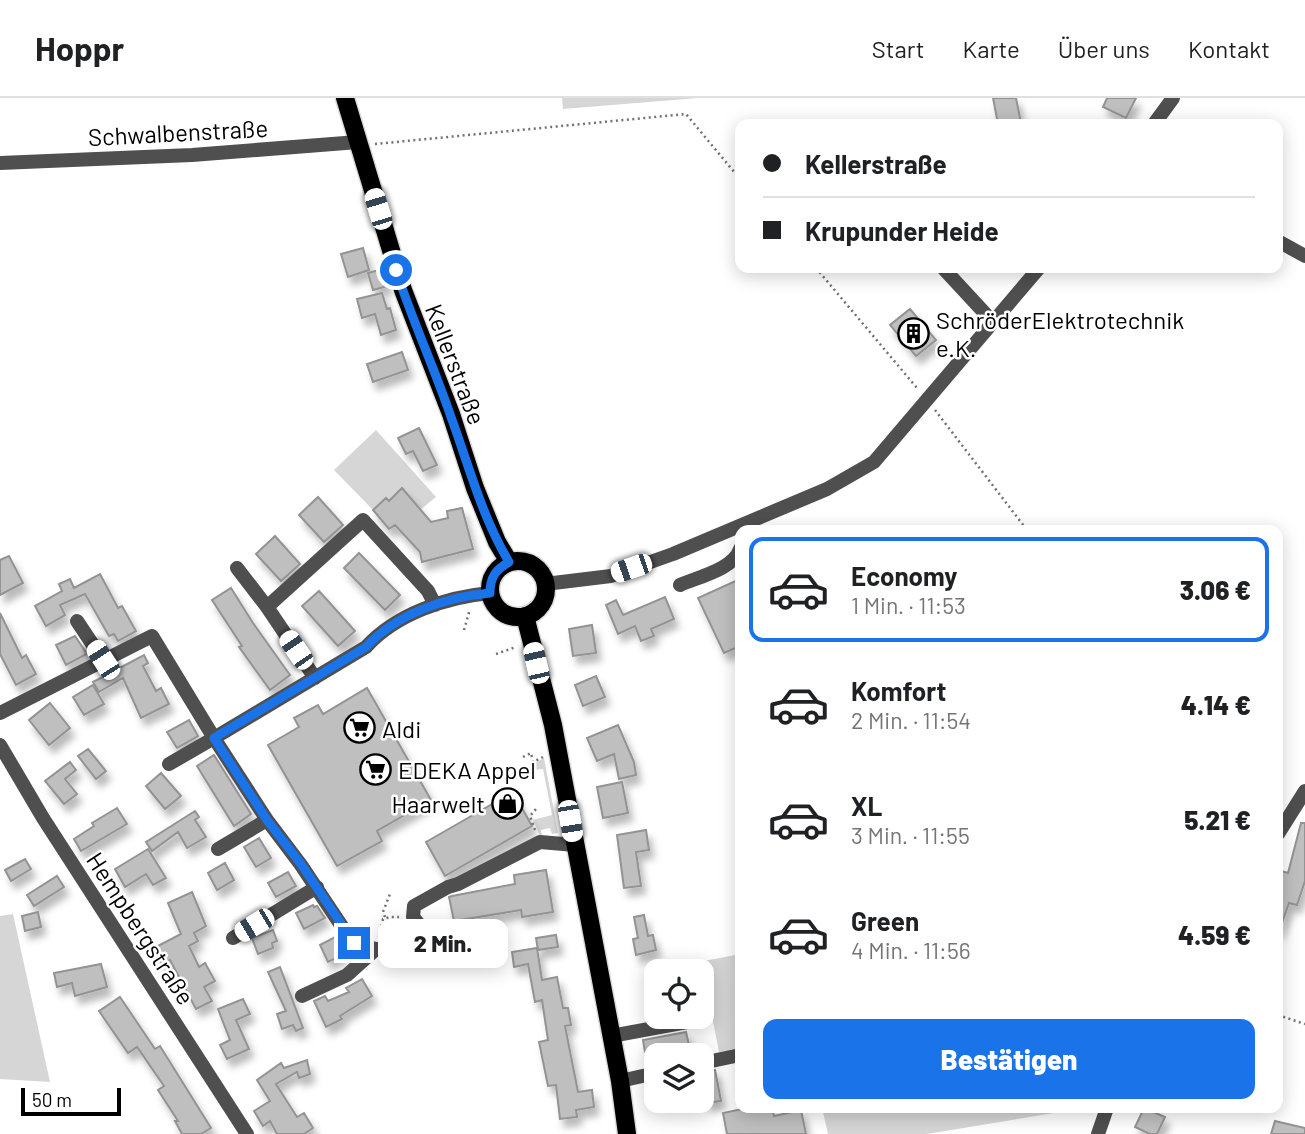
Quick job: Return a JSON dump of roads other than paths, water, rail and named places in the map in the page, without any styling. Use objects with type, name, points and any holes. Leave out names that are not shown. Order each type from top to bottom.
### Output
[{"type":"main road","name":"Kellerstraße","points":[[345,98],[402,290],[484,510],[509,562]]},
{"type":"main road","points":[[509,562],[527,563],[536,568],[545,584],[541,604],[525,616],[510,616],[496,607],[490,593],[494,574],[509,562]]},
{"type":"main road","points":[[525,616],[553,725],[620,1081],[627,1134]]},
{"type":"street","points":[[1158,119],[1173,98]]},
{"type":"street","name":"Schwalbenstraße","points":[[0,163],[192,155],[358,142]]},
{"type":"street","points":[[1283,244],[1305,256]]},
{"type":"street","points":[[948,273],[993,322]]},
{"type":"street","points":[[742,525],[827,489],[874,461],[1035,273]]},
{"type":"street","points":[[267,607],[363,520],[428,591],[435,605]]},
{"type":"street","points":[[545,584],[611,576],[735,528]]},
{"type":"street","points":[[732,529],[735,536]]},
{"type":"street","points":[[680,585],[735,559]]},
{"type":"street","points":[[237,568],[315,678]]},
{"type":"street","points":[[169,764],[366,647],[377,635],[435,605],[454,598],[490,593]]},
{"type":"street","points":[[78,621],[103,660]]},
{"type":"street","points":[[0,713],[152,636],[267,820],[317,887],[354,943],[382,949],[347,975],[302,996]]},
{"type":"street","name":"Hempbergstraße","points":[[0,745],[5,764],[247,1134]]},
{"type":"street","points":[[1283,826],[1305,791]]},
{"type":"street","points":[[218,849],[267,820]]},
{"type":"street","points":[[425,961],[428,935],[413,917],[414,906],[540,842],[575,845]]},
{"type":"street","points":[[233,938],[317,887]]},
{"type":"street","points":[[611,1036],[649,1029]]},
{"type":"street","points":[[714,1060],[735,1056]]},
{"type":"street","points":[[620,1081],[644,1076]]},
{"type":"street","points":[[1098,1134],[1105,1113]]},
{"type":"place","name":"SchröderElektrotechnik e.K.","points":[[913,333]]},
{"type":"place","name":"Aldi","points":[[359,728]]},
{"type":"place","name":"EDEKA Appel","points":[[375,769]]},
{"type":"place","name":"Haarwelt","points":[[508,803]]}]
